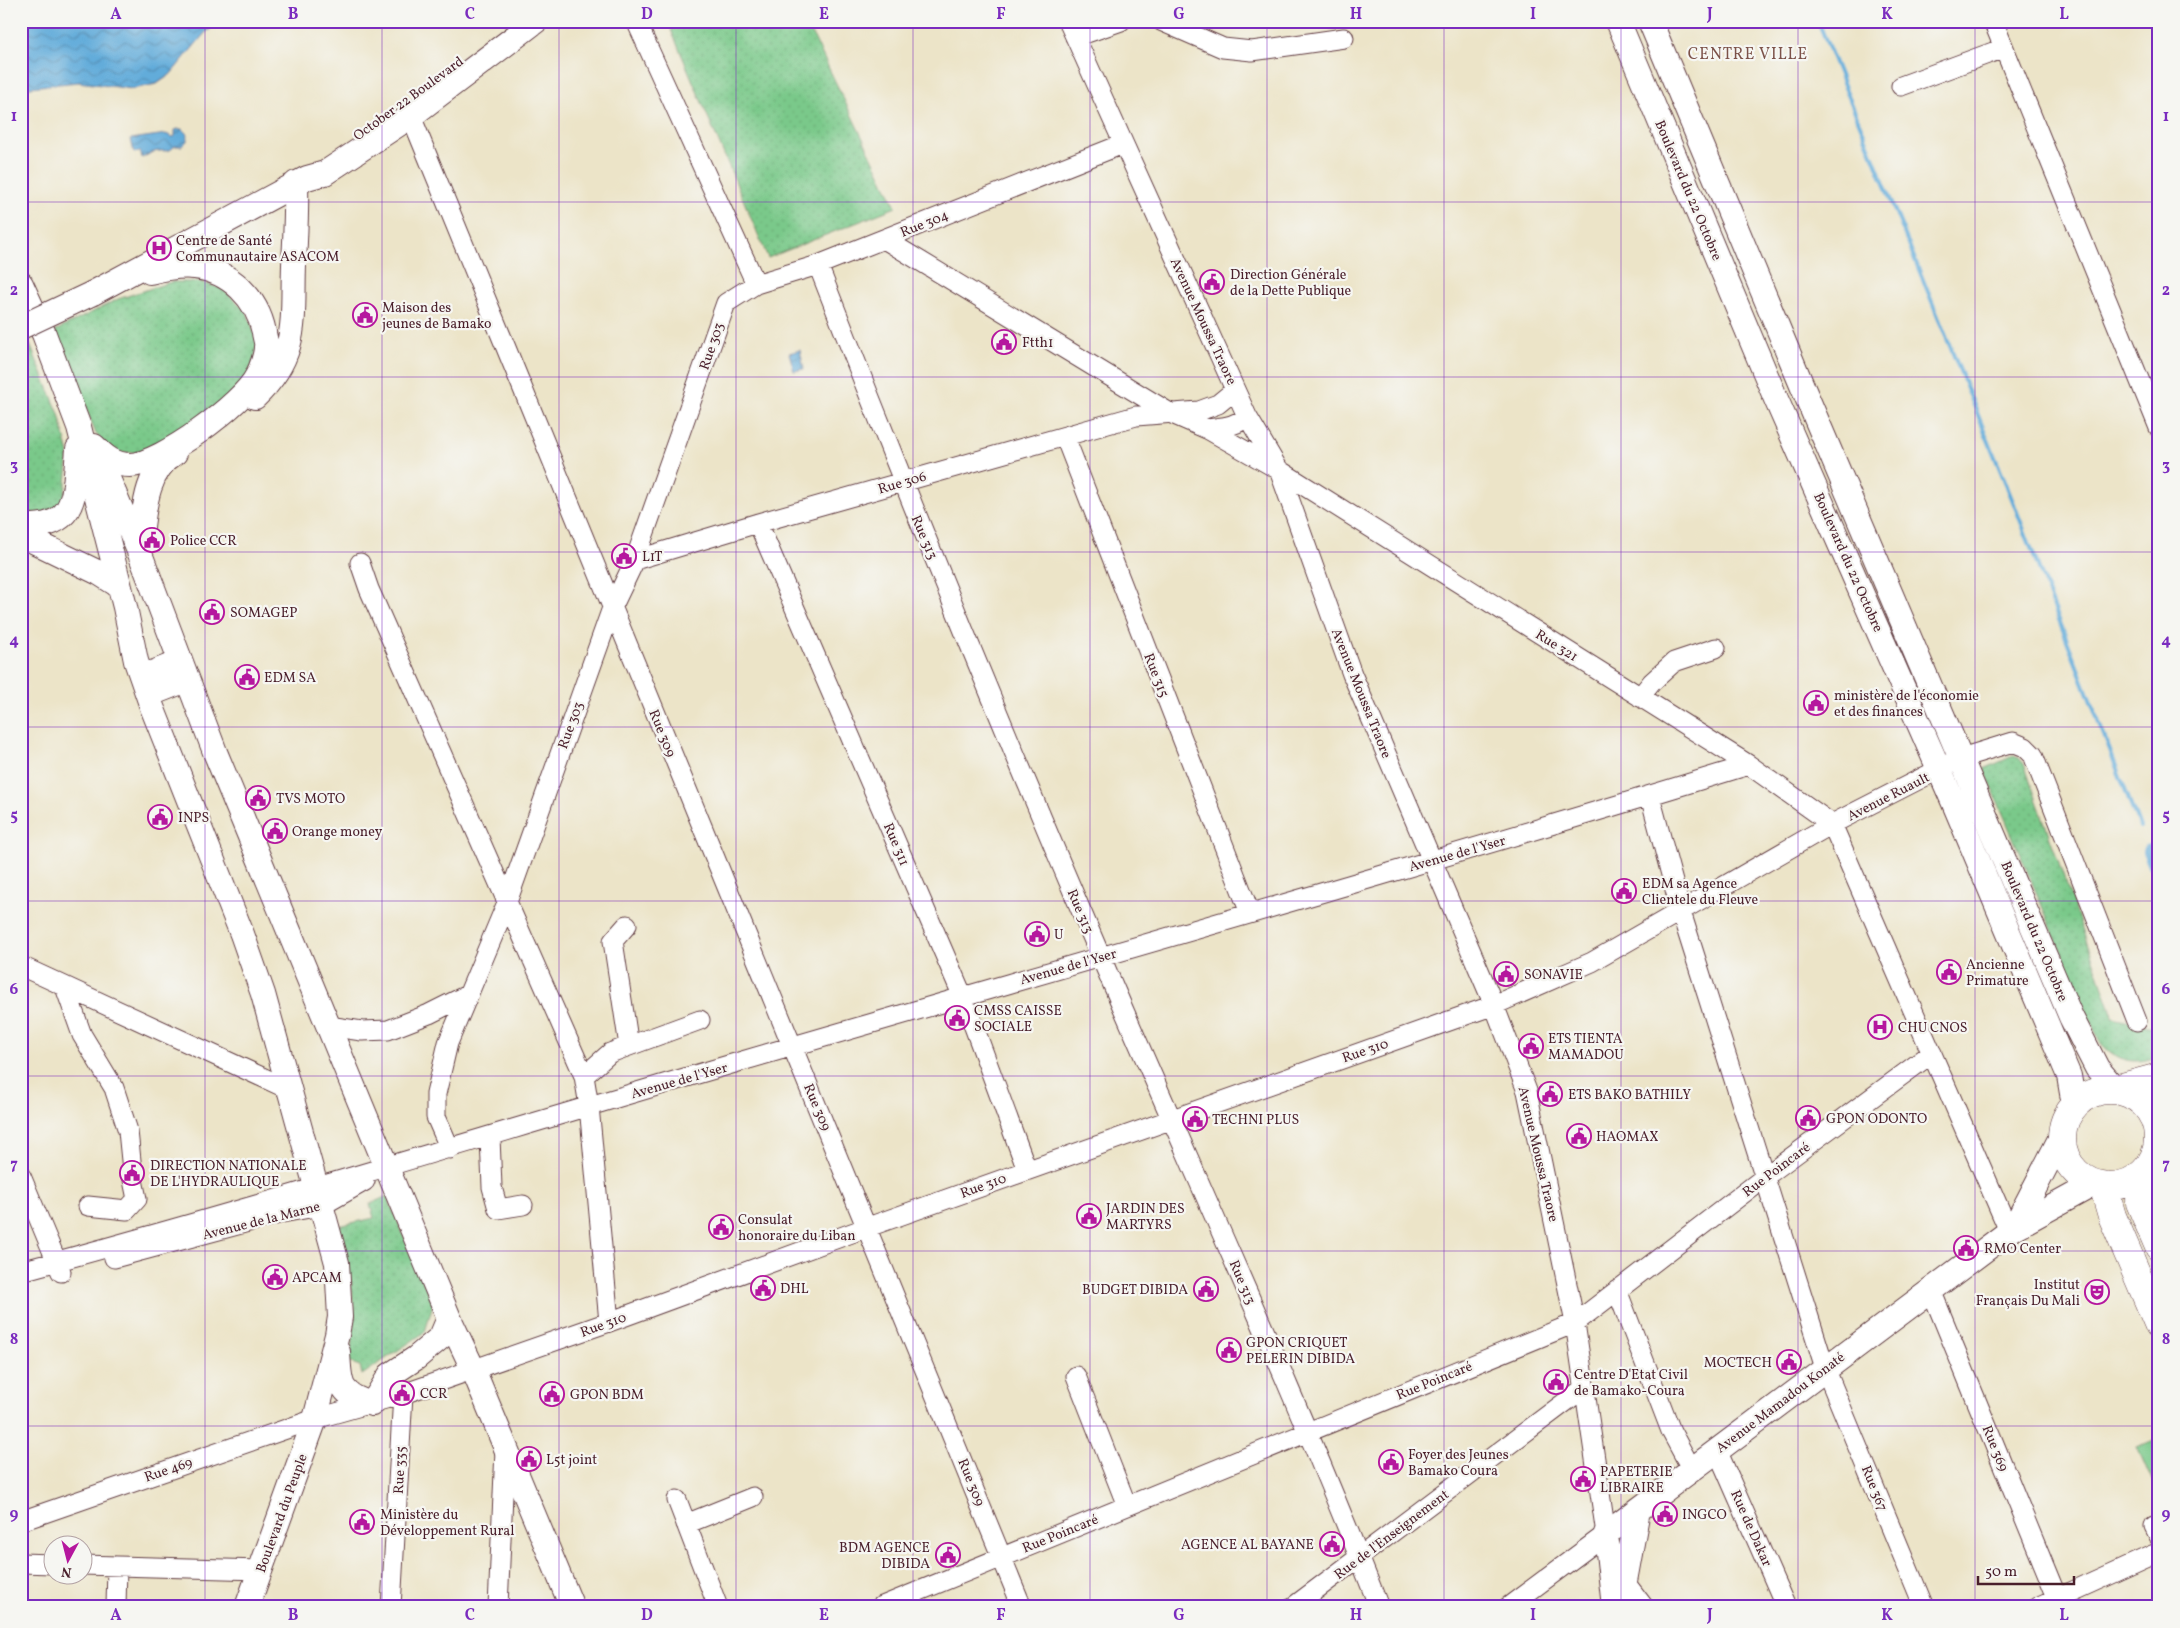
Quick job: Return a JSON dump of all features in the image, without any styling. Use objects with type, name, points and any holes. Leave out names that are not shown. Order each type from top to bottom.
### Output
[{"type":"highway","points":[[2115,1089],[2130,1093],[2142,1101],[2152,1113],[2158,1127],[2159,1140],[2156,1153],[2150,1165],[2141,1175],[2130,1182],[2117,1185],[2098,1185],[2078,1176],[2068,1163],[2061,1137],[2065,1120],[2074,1105],[2092,1092],[2115,1089],[2159,1077]]},
{"type":"highway","points":[[2141,1175],[2140,1203],[2159,1247]]},
{"type":"highway","points":[[2098,1185],[2159,1326]]},
{"type":"main road","name":"October 22 Boulevard","points":[[301,180],[318,163],[404,103],[512,21]]},
{"type":"main road","points":[[21,327],[92,293],[301,180],[325,173],[411,116],[536,21]]},
{"type":"main road","name":"Boulevard du 22 Octobre","points":[[1618,21],[1776,399],[1940,769],[2069,1076],[2074,1105]]},
{"type":"main road","name":"Boulevard du 22 Octobre","points":[[1650,21],[1802,388],[2071,1017],[2096,1068],[2115,1089]]},
{"type":"main road","points":[[139,551],[148,495],[157,469],[172,455],[243,409],[270,383],[284,360],[294,326],[301,180]]},
{"type":"main road","points":[[79,427],[95,447],[111,462],[129,465],[153,460],[204,428],[240,399],[257,376],[266,347],[262,324],[251,299],[237,284],[217,272],[196,267],[173,266],[148,272],[92,293]]},
{"type":"main road","points":[[21,284],[44,334],[79,427],[145,686],[242,934],[263,994],[337,1263],[340,1317],[337,1335],[340,1380],[345,1392],[358,1400],[372,1404],[390,1374],[416,1358],[441,1336],[448,1318]]},
{"type":"main road","points":[[21,526],[34,526],[59,520],[66,512],[75,489],[79,427]]},
{"type":"main road","points":[[95,447],[139,551],[183,671],[448,1318],[473,1369],[572,1607]]},
{"type":"main road","points":[[21,535],[99,573],[118,585]]},
{"type":"main road","points":[[145,686],[183,671]]},
{"type":"main road","name":"Avenue Mamadou Konaté","points":[[2011,1229],[2061,1137]]},
{"type":"main road","name":"Avenue Mamadou Konaté","points":[[1606,1534],[2011,1229],[2098,1185]]},
{"type":"main road","name":"Boulevard du Peuple","points":[[247,1607],[315,1419],[337,1335]]},
{"type":"main road","points":[[1616,1607],[1618,1573],[1638,1510]]},
{"type":"main road","points":[[1606,1534],[1618,1573]]},
{"type":"street","points":[[636,21],[756,284]]},
{"type":"street","points":[[1071,29],[1121,21]]},
{"type":"street","points":[[1161,21],[1223,48],[1252,51],[1344,38]]},
{"type":"street","points":[[1993,21],[2159,428]]},
{"type":"street","name":"Avenue Moussa Traore","points":[[1071,29],[1235,390],[1278,470],[1352,674],[1494,1005],[1527,1091],[1575,1323],[1606,1534]]},
{"type":"street","points":[[1901,86],[2004,48]]},
{"type":"street","name":"Rue 309","points":[[411,116],[792,1047],[868,1226],[1022,1607]]},
{"type":"street","name":"Rue 304","points":[[726,303],[756,284],[818,265],[1123,144]]},
{"type":"street","name":"Rue 321","points":[[884,239],[1170,413],[1207,429],[1278,470],[1749,765],[1832,824]]},
{"type":"street","name":"Rue 313","points":[[818,265],[902,482],[1100,956],[1307,1432],[1379,1607]]},
{"type":"street","name":"Rue 303","points":[[450,1149],[436,1117],[436,1094],[448,1043],[506,904],[612,608],[635,560],[726,303]]},
{"type":"street","name":"Rue 306","points":[[635,560],[758,523],[1136,416],[1199,411],[1218,404],[1235,390]]},
{"type":"street","points":[[1207,429],[1240,423],[1248,416]]},
{"type":"street","name":"Rue 315","points":[[1065,437],[1250,913]]},
{"type":"street","name":"Rue 311","points":[[758,523],[963,997],[1027,1170]]},
{"type":"street","points":[[360,563],[368,589],[506,904],[584,1076],[589,1106],[609,1322]]},
{"type":"street","points":[[1640,697],[1652,682],[1674,662],[1716,648]]},
{"type":"street","name":"Avenue Ruault","points":[[1494,1005],[1592,962],[1832,824],[1961,758],[2013,742],[2025,747],[2033,755],[2137,1021]]},
{"type":"street","name":"Avenue de l'Yser","points":[[387,1168],[589,1106],[1432,861],[1749,765]]},
{"type":"street","name":"Rue 367","points":[[1650,796],[1681,912],[1766,1176],[1825,1368],[1924,1607]]},
{"type":"street","points":[[1832,824],[2011,1229]]},
{"type":"street","points":[[627,925],[613,941],[629,1046]]},
{"type":"street","points":[[21,966],[290,1090]]},
{"type":"street","points":[[65,986],[82,1035],[114,1088],[128,1132],[137,1199],[127,1210],[88,1206]]},
{"type":"street","points":[[328,1026],[362,1031],[388,1030],[429,1014],[469,994]]},
{"type":"street","name":"Rue 310","points":[[404,1394],[609,1322],[868,1226],[1494,1005]]},
{"type":"street","points":[[584,1076],[610,1053],[700,1020]]},
{"type":"street","name":"Rue Poincaré","points":[[880,1607],[1575,1323],[1766,1176],[1932,1053]]},
{"type":"street","points":[[490,1136],[492,1187],[498,1209],[523,1205]]},
{"type":"street","name":"Avenue de la Marne","points":[[21,1284],[60,1267],[319,1196],[387,1168]]},
{"type":"street","points":[[21,1176],[60,1267]]},
{"type":"street","name":"Avenue de la Marne","points":[[21,1271],[60,1267]]},
{"type":"street","points":[[1617,1290],[1671,1431],[1692,1470]]},
{"type":"street","name":"Rue 369","points":[[1931,1290],[2060,1602]]},
{"type":"street","points":[[1076,1376],[1126,1506]]},
{"type":"street","name":"Rue de l'Enseignement","points":[[1293,1607],[1584,1388]]},
{"type":"street","name":"Rue 469","points":[[21,1521],[315,1419],[404,1394]]},
{"type":"street","name":"Rue 335","points":[[391,1607],[404,1394]]},
{"type":"street","points":[[498,1607],[505,1446]]},
{"type":"street","name":"Rue de Dakar","points":[[1717,1450],[1786,1607]]},
{"type":"street","points":[[686,1524],[753,1497]]},
{"type":"street","points":[[677,1500],[718,1607]]},
{"type":"street","points":[[1508,1607],[1606,1534]]},
{"type":"street","points":[[2038,1607],[2060,1602],[2159,1552]]},
{"type":"street","points":[[21,1563],[42,1564]]},
{"type":"street","points":[[92,1565],[260,1570]]},
{"type":"street","points":[[116,1566],[116,1607]]},
{"type":"street","points":[[1618,1573],[1644,1607]]},
{"type":"green space","points":[[689,21],[806,21],[896,207],[768,258],[671,30]]},
{"type":"green space","points":[[171,282],[200,282],[223,289],[247,312],[258,344],[250,376],[232,394],[149,452],[120,453],[106,445],[96,434],[55,331],[118,299]]},
{"type":"green space","points":[[28,340],[59,414],[69,454],[64,503],[53,517],[21,517],[21,343]]},
{"type":"green space","points":[[2013,756],[2019,758],[2024,764],[2111,1010],[2112,1018],[2153,1027],[2159,1040],[2159,1056],[2142,1061],[2126,1060],[2112,1053],[2099,1041],[1984,769]]},
{"type":"green space","points":[[387,1196],[433,1304],[425,1332],[362,1375],[360,1366],[348,1362],[352,1343],[354,1309],[350,1278],[338,1226],[374,1218],[370,1204]]},
{"type":"green space","points":[[2159,1438],[2159,1497],[2137,1447]]},
{"type":"water","points":[[21,21],[222,21],[205,33],[170,75],[157,84],[132,89],[78,82],[21,88]]},
{"type":"water","points":[[182,129],[187,134],[187,141],[182,146],[175,146],[168,151],[157,151],[142,158],[140,151],[134,153],[131,139],[166,134],[173,137],[175,136],[175,130]]},
{"type":"water","points":[[800,350],[804,369],[794,371],[789,353]]},
{"type":"waterway","points":[[1818,21],[2012,499],[2140,828]]},
{"type":"waterway","points":[[2149,851],[2154,863]]},
{"type":"place","name":"Centre de Santé Communautaire ASACOM","points":[[159,248]]},
{"type":"place","name":"Direction Générale de la Dette Publique","points":[[1212,282]]},
{"type":"place","name":"Maison des jeunes de Bamako","points":[[365,315]]},
{"type":"place","name":"Ftth1","points":[[1004,342]]},
{"type":"place","name":"Police CCR","points":[[152,540]]},
{"type":"place","name":"L1T","points":[[624,556]]},
{"type":"place","name":"SOMAGEP","points":[[212,612]]},
{"type":"place","name":"EDM SA","points":[[247,677]]},
{"type":"place","name":"ministère de l'économie et des finances","points":[[1816,703]]},
{"type":"place","name":"TVS MOTO","points":[[258,798]]},
{"type":"place","name":"INPS","points":[[160,817]]},
{"type":"place","name":"Orange money","points":[[275,831]]},
{"type":"place","name":"EDM sa Agence Clientele du Fleuve","points":[[1624,891]]},
{"type":"place","name":"U","points":[[1037,934]]},
{"type":"place","name":"Ancienne Primature","points":[[1949,972]]},
{"type":"place","name":"SONAVIE","points":[[1506,974]]},
{"type":"place","name":"CMSS CAISSE SOCIALE","points":[[957,1018]]},
{"type":"place","name":"CHU CNOS","points":[[1880,1027]]},
{"type":"place","name":"ETS TIENTA MAMADOU","points":[[1531,1046]]},
{"type":"place","name":"ETS BAKO BATHILY","points":[[1550,1094]]},
{"type":"place","name":"GPON ODONTO","points":[[1808,1118]]},
{"type":"place","name":"TECHNI PLUS","points":[[1195,1119]]},
{"type":"place","name":"HAOMAX","points":[[1579,1136]]},
{"type":"place","name":"DIRECTION NATIONALE DE L'HYDRAULIQUE","points":[[132,1173]]},
{"type":"place","name":"JARDIN DES MARTYRS","points":[[1089,1216]]},
{"type":"place","name":"Consulat honoraire du Liban","points":[[721,1227]]},
{"type":"place","name":"RMO Center","points":[[1966,1248]]},
{"type":"place","name":"APCAM","points":[[275,1277]]},
{"type":"place","name":"DHL","points":[[763,1288]]},
{"type":"place","name":"BUDGET DIBIDA","points":[[1206,1289]]},
{"type":"place","name":"Institut Français Du Mali","points":[[2097,1292]]},
{"type":"place","name":"GPON CRIQUET PELERIN DIBIDA","points":[[1229,1350]]},
{"type":"place","name":"MOCTECH","points":[[1789,1362]]},
{"type":"place","name":"Centre D'Etat Civil de Bamako-Coura","points":[[1556,1382]]},
{"type":"place","name":"CCR","points":[[402,1393]]},
{"type":"place","name":"GPON BDM","points":[[552,1394]]},
{"type":"place","name":"L5t joint","points":[[529,1459]]},
{"type":"place","name":"Foyer des Jeunes Bamako Coura","points":[[1391,1462]]},
{"type":"place","name":"PAPETERIE LIBRAIRE","points":[[1583,1479]]},
{"type":"place","name":"INGCO","points":[[1665,1514]]},
{"type":"place","name":"Ministère du Développement Rural","points":[[362,1522]]},
{"type":"place","name":"AGENCE AL BAYANE","points":[[1332,1544]]},
{"type":"place","name":"BDM AGENCE DIBIDA","points":[[948,1555]]},
{"type":"district","name":"CENTRE VILLE","points":[[1748,53]]}]
